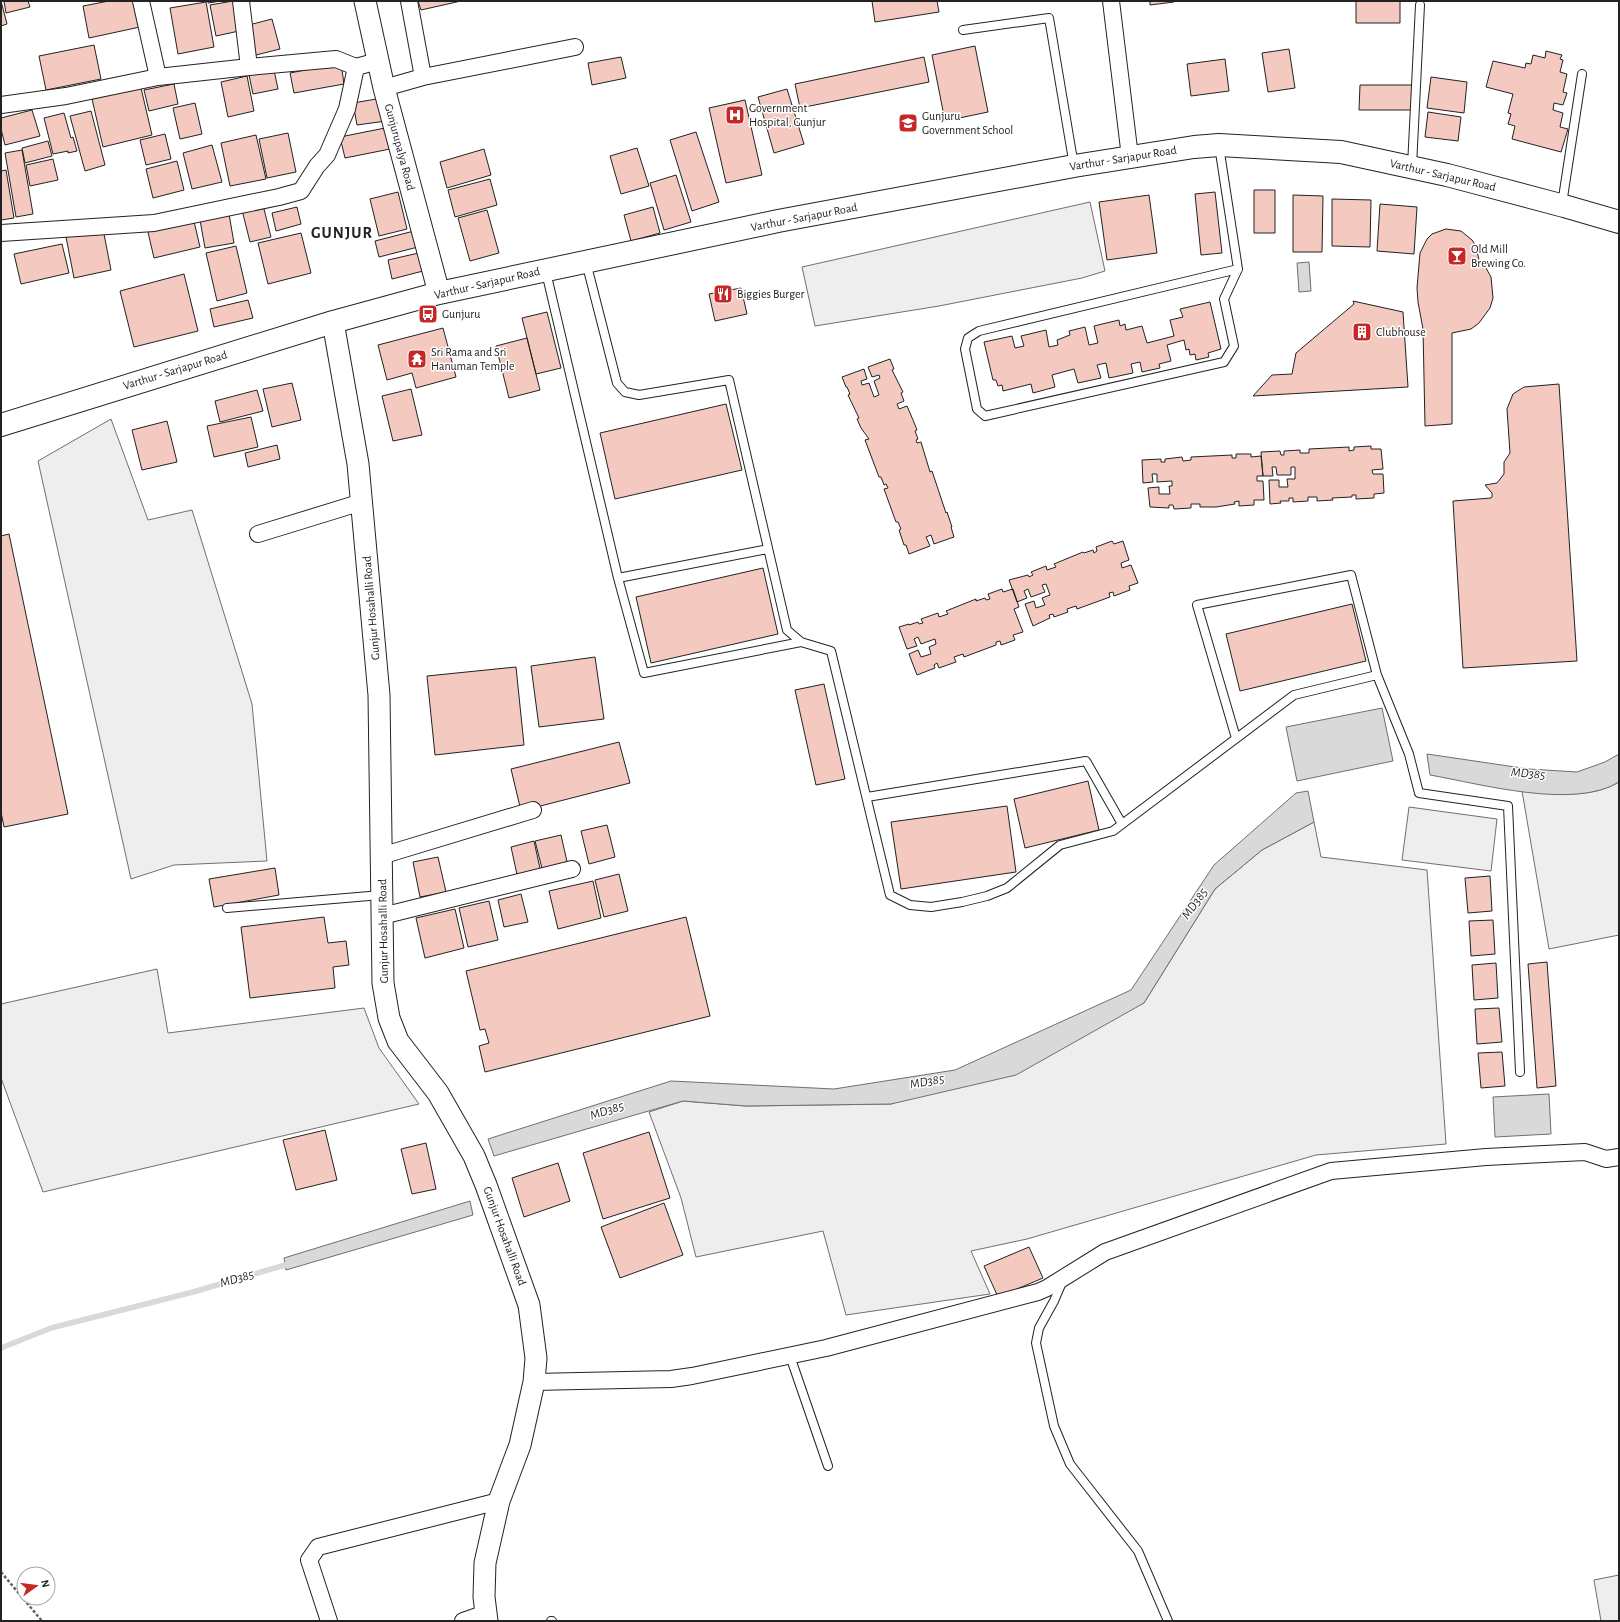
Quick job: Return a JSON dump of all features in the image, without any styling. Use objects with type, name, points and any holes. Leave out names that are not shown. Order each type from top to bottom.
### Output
[{"type":"main road","name":"Varthur - Sarjapur Road","points":[[1,425],[334,322],[439,293],[778,221],[1074,166],[1194,147],[1219,145],[1341,152],[1447,175],[1562,205],[1619,222]]},
{"type":"street","points":[[141,1],[158,77]]},
{"type":"street","points":[[241,1],[249,67]]},
{"type":"street","name":"Gunjurupalya Road","points":[[365,1],[384,88],[439,293]]},
{"type":"street","points":[[409,1],[424,78]]},
{"type":"street","points":[[1111,1],[1130,157]]},
{"type":"street","points":[[384,88],[424,78],[575,47]]},
{"type":"street","points":[[1,105],[66,96],[158,77],[336,59],[356,67],[378,61]]},
{"type":"street","points":[[1,233],[154,223],[301,191],[317,166],[327,155],[347,109],[356,67]]},
{"type":"street","name":"Gunjur Hosahalli Road","points":[[334,322],[358,464],[379,695],[383,983],[390,1018],[398,1041],[438,1093],[474,1156],[486,1185],[529,1305],[536,1358],[534,1382],[520,1445],[499,1501],[485,1562],[484,1597],[487,1617]]},
{"type":"street","points":[[258,534],[362,502]]},
{"type":"street","points":[[381,856],[533,810]]},
{"type":"street","points":[[382,916],[572,869]]},
{"type":"street","points":[[534,1382],[671,1379],[790,1356],[1038,1292],[1105,1252],[1331,1171],[1486,1157],[1585,1152],[1606,1159],[1619,1157]]},
{"type":"street","points":[[329,1621],[309,1560],[318,1547],[499,1501]]},
{"type":"street","points":[[463,1621],[487,1617]]},
{"type":"lane","points":[[1412,168],[1420,6]]},
{"type":"lane","points":[[963,30],[1049,18],[1074,166]]},
{"type":"lane","points":[[1562,205],[1582,74]]},
{"type":"lane","points":[[1219,145],[1238,269],[1224,299],[1234,346],[1224,362],[986,416],[977,409],[965,349],[968,338],[979,331],[1238,269]]},
{"type":"lane","points":[[586,261],[617,383],[625,392],[639,395],[729,380],[787,630],[802,642],[831,651],[890,895],[910,904],[931,907],[987,896],[1007,888],[1060,846],[1113,831],[1294,695],[1378,675]]},
{"type":"lane","points":[[546,270],[618,578],[644,673],[802,642]]},
{"type":"lane","points":[[618,578],[768,549]]},
{"type":"lane","points":[[1236,738],[1197,605],[1351,576],[1378,675],[1409,754],[1419,793],[1508,806],[1520,1072]]},
{"type":"lane","points":[[867,797],[1086,761],[1122,824]]},
{"type":"lane","points":[[227,908],[382,895]]},
{"type":"lane","points":[[1064,1277],[1054,1301],[1039,1328],[1036,1343],[1054,1426],[1070,1464],[1138,1551],[1168,1621]]},
{"type":"lane","points":[[790,1356],[828,1466]]},
{"type":"path","points":[[1,1572],[42,1621]]},
{"type":"shaded area","points":[[1090,202],[1105,271],[1082,278],[939,306],[815,326],[802,267]]},
{"type":"shaded area","points":[[111,419],[148,520],[192,510],[252,704],[267,861],[174,865],[131,879],[38,461]]},
{"type":"shaded area","points":[[1619,782],[1619,935],[1549,949],[1522,791],[1559,794],[1584,793],[1596,791]]},
{"type":"shaded area","points":[[1409,807],[1497,819],[1491,871],[1402,860]]},
{"type":"shaded area","points":[[1314,822],[1321,857],[1427,870],[1446,1144],[1316,1155],[1027,1239],[971,1251],[990,1294],[846,1315],[823,1231],[696,1257],[681,1198],[649,1112],[683,1101],[746,1106],[891,1104],[1144,1003],[1215,889],[1262,850]]},
{"type":"shaded area","points":[[157,969],[168,1033],[364,1008],[379,1048],[419,1104],[43,1192],[1,1078],[1,1004]]},
{"type":"shaded area","points":[[1619,1575],[1619,1621],[1601,1621],[1594,1580]]},
{"type":"water","points":[[1309,262],[1311,291],[1299,292],[1297,263]]},
{"type":"water","points":[[1382,708],[1393,761],[1297,781],[1286,727]]},
{"type":"water","points":[[1427,754],[1529,769],[1577,772],[1605,762],[1619,754],[1619,782],[1600,790],[1578,794],[1553,794],[1500,789],[1430,775]]},
{"type":"water","points":[[1308,791],[1314,822],[1262,850],[1215,889],[1144,1003],[1016,1075],[891,1104],[746,1106],[683,1101],[494,1156],[488,1139],[671,1081],[834,1089],[955,1070],[1131,990],[1214,865],[1296,793]]},
{"type":"water","points":[[1549,1094],[1551,1134],[1495,1137],[1493,1097]]},
{"type":"water","points":[[470,1201],[473,1215],[286,1270],[284,1258]]},
{"type":"building","points":[[1,1],[7,24],[1,26]]},
{"type":"building","points":[[4,1],[28,1],[30,7],[6,13]]},
{"type":"building","points":[[109,1],[135,1],[140,27],[89,38],[83,6]]},
{"type":"building","points":[[208,1],[221,1],[208,3]]},
{"type":"building","points":[[233,1],[239,31],[216,36],[210,5]]},
{"type":"building","points":[[418,1],[461,1],[421,10]]},
{"type":"building","points":[[872,1],[937,1],[939,12],[875,22]]},
{"type":"building","points":[[1150,1],[1174,1],[1174,2],[1150,5]]},
{"type":"building","points":[[1356,1],[1400,1],[1400,23],[1356,23]]},
{"type":"building","points":[[206,2],[214,47],[178,54],[170,8]]},
{"type":"building","points":[[272,19],[280,49],[252,56],[245,26]]},
{"type":"building","points":[[94,45],[101,79],[46,90],[39,56]]},
{"type":"building","points":[[975,46],[988,112],[945,121],[932,55]]},
{"type":"building","points":[[1289,49],[1295,88],[1268,92],[1262,53]]},
{"type":"building","points":[[1546,51],[1562,55],[1560,59],[1563,60],[1560,72],[1567,74],[1563,92],[1567,93],[1563,105],[1554,103],[1553,110],[1563,113],[1560,127],[1568,129],[1561,152],[1512,139],[1515,126],[1508,124],[1511,114],[1508,113],[1513,94],[1486,87],[1493,61],[1525,68],[1526,63],[1531,64],[1533,55],[1545,58]]},
{"type":"building","points":[[621,57],[626,78],[592,85],[588,63]]},
{"type":"building","points":[[924,57],[929,82],[800,108],[795,84]]},
{"type":"building","points":[[1225,59],[1229,91],[1191,96],[1187,64]]},
{"type":"building","points":[[341,63],[344,84],[294,93],[290,73]]},
{"type":"building","points":[[274,70],[278,89],[253,94],[249,75]]},
{"type":"building","points":[[247,76],[254,111],[228,117],[221,82]]},
{"type":"building","points":[[1431,77],[1467,82],[1464,113],[1427,108]]},
{"type":"building","points":[[174,84],[178,104],[149,111],[144,90]]},
{"type":"building","points":[[1360,85],[1414,85],[1414,110],[1359,110]]},
{"type":"building","points":[[141,88],[152,135],[103,147],[92,99]]},
{"type":"building","points":[[787,89],[804,144],[774,153],[758,97]]},
{"type":"building","points":[[382,98],[386,121],[357,125],[353,103]]},
{"type":"building","points":[[745,100],[762,175],[726,183],[709,108]]},
{"type":"building","points":[[195,103],[202,134],[180,139],[173,108]]},
{"type":"building","points":[[32,110],[40,136],[5,145],[1,129],[1,118]]},
{"type":"building","points":[[91,111],[105,165],[85,171],[70,116]]},
{"type":"building","points":[[1428,112],[1461,117],[1458,141],[1425,137]]},
{"type":"building","points":[[64,113],[71,138],[73,137],[77,151],[53,154],[44,118]]},
{"type":"building","points":[[385,128],[390,149],[345,158],[340,137]]},
{"type":"building","points":[[696,132],[719,202],[692,211],[670,140]]},
{"type":"building","points":[[288,133],[296,172],[267,178],[259,139]]},
{"type":"building","points":[[165,134],[171,159],[146,165],[140,140]]},
{"type":"building","points":[[256,135],[266,179],[230,186],[221,143]]},
{"type":"building","points":[[48,141],[52,156],[25,163],[22,148]]},
{"type":"building","points":[[212,145],[222,182],[192,189],[183,153]]},
{"type":"building","points":[[637,148],[649,186],[621,194],[610,156]]},
{"type":"building","points":[[484,149],[491,175],[447,188],[440,162]]},
{"type":"building","points":[[22,150],[33,214],[16,217],[5,153]]},
{"type":"building","points":[[53,159],[58,180],[30,186],[26,165]]},
{"type":"building","points":[[177,161],[184,190],[153,198],[146,169]]},
{"type":"building","points":[[6,170],[14,218],[1,220],[1,171]]},
{"type":"building","points":[[676,175],[691,222],[664,230],[650,183]]},
{"type":"building","points":[[490,179],[497,205],[455,217],[448,190]]},
{"type":"building","points":[[1254,190],[1275,190],[1275,233],[1254,233]]},
{"type":"building","points":[[398,192],[407,229],[379,236],[370,199]]},
{"type":"building","points":[[1215,192],[1222,253],[1201,255],[1195,194]]},
{"type":"building","points":[[1149,195],[1157,253],[1107,260],[1099,202]]},
{"type":"building","points":[[1293,195],[1323,196],[1322,252],[1293,252]]},
{"type":"building","points":[[1332,199],[1371,200],[1370,247],[1332,246]]},
{"type":"building","points":[[1380,204],[1417,207],[1414,254],[1377,251]]},
{"type":"building","points":[[263,205],[271,237],[250,242],[242,210]]},
{"type":"building","points":[[297,207],[301,224],[276,231],[272,213]]},
{"type":"building","points":[[653,207],[660,233],[631,241],[624,215]]},
{"type":"building","points":[[487,210],[499,253],[470,261],[458,218]]},
{"type":"building","points":[[229,214],[234,243],[205,248],[200,220]]},
{"type":"building","points":[[193,217],[200,247],[154,258],[147,228]]},
{"type":"building","points":[[103,229],[111,270],[74,278],[66,237]]},
{"type":"building","points":[[1446,229],[1461,231],[1472,240],[1476,246],[1479,260],[1491,277],[1493,298],[1490,308],[1479,323],[1471,329],[1452,333],[1452,424],[1425,426],[1423,329],[1417,288],[1420,253],[1427,239],[1432,234]]},
{"type":"building","points":[[414,231],[418,247],[379,257],[375,241]]},
{"type":"building","points":[[301,233],[311,273],[268,284],[258,243]]},
{"type":"building","points":[[62,244],[69,273],[21,284],[14,254]]},
{"type":"building","points":[[236,246],[247,293],[217,301],[206,253]]},
{"type":"building","points":[[423,252],[427,270],[392,279],[388,260]]},
{"type":"building","points":[[184,274],[198,331],[134,347],[120,291]]},
{"type":"building","points":[[741,288],[747,314],[715,321],[709,294]]},
{"type":"building","points":[[248,300],[253,318],[214,327],[210,309]]},
{"type":"building","name":"Clubhouse","points":[[1353,301],[1403,312],[1408,387],[1253,396],[1272,375],[1292,374],[1296,353],[1354,304]]},
{"type":"building","points":[[1210,302],[1221,349],[1208,353],[1209,357],[1196,360],[1195,354],[1190,355],[1189,349],[1186,350],[1184,340],[1167,345],[1171,361],[1159,364],[1160,368],[1142,372],[1140,362],[1131,364],[1133,373],[1109,378],[1106,363],[1097,365],[1101,378],[1078,383],[1074,369],[1052,375],[1055,387],[1033,393],[1031,384],[1003,391],[1002,385],[998,386],[996,380],[993,380],[984,342],[1012,336],[1015,348],[1024,346],[1021,336],[1046,330],[1049,347],[1058,345],[1057,340],[1070,335],[1069,331],[1085,327],[1089,345],[1098,343],[1094,326],[1119,320],[1120,326],[1125,324],[1126,330],[1142,326],[1147,343],[1174,336],[1170,320],[1183,317],[1180,309]]},
{"type":"building","points":[[547,312],[561,368],[536,374],[522,318]]},
{"type":"building","name":"Sri Rama and Sri Hanuman Temple","points":[[443,328],[456,377],[416,388],[412,373],[387,380],[378,345]]},
{"type":"building","points":[[527,338],[540,390],[509,398],[496,346]]},
{"type":"building","points":[[890,359],[894,369],[892,370],[903,392],[901,393],[904,401],[897,404],[899,409],[907,406],[913,420],[917,430],[915,431],[918,439],[916,440],[917,443],[921,442],[930,472],[932,471],[946,513],[947,512],[954,537],[934,544],[931,535],[926,537],[930,546],[909,554],[899,530],[901,529],[898,522],[896,522],[884,489],[888,488],[886,484],[884,485],[881,477],[879,477],[865,440],[869,439],[861,428],[857,419],[859,418],[848,395],[850,394],[842,377],[864,369],[867,379],[861,381],[862,385],[869,383],[874,397],[879,395],[874,381],[880,378],[879,375],[872,377],[868,367]]},
{"type":"building","points":[[292,383],[301,420],[272,427],[263,389]]},
{"type":"building","points":[[1559,384],[1577,661],[1463,668],[1453,501],[1492,497],[1492,493],[1485,485],[1497,483],[1504,474],[1504,462],[1510,453],[1507,409],[1513,394],[1524,387]]},
{"type":"building","points":[[411,389],[422,435],[393,441],[382,396]]},
{"type":"building","points":[[257,390],[263,411],[220,422],[215,401]]},
{"type":"building","points":[[726,404],[742,470],[615,499],[600,433]]},
{"type":"building","points":[[251,417],[258,447],[214,457],[207,426]]},
{"type":"building","points":[[167,421],[177,462],[142,470],[132,430]]},
{"type":"building","points":[[277,445],[280,459],[248,467],[245,453]]},
{"type":"building","points":[[1371,446],[1371,449],[1381,449],[1383,469],[1372,470],[1373,474],[1383,474],[1384,493],[1374,494],[1374,498],[1356,499],[1356,495],[1352,495],[1352,497],[1332,498],[1333,500],[1317,501],[1317,497],[1308,497],[1308,501],[1293,502],[1293,498],[1289,498],[1289,501],[1280,501],[1281,503],[1270,504],[1269,480],[1279,480],[1279,487],[1288,487],[1287,479],[1295,479],[1295,467],[1291,467],[1291,475],[1277,475],[1276,467],[1272,467],[1273,476],[1263,476],[1261,452],[1280,451],[1281,455],[1284,455],[1284,451],[1300,450],[1300,453],[1309,453],[1309,449],[1349,447],[1349,451],[1354,450],[1354,447]]},
{"type":"building","points":[[1236,454],[1251,454],[1251,457],[1261,456],[1263,476],[1257,476],[1257,481],[1263,481],[1264,500],[1254,500],[1254,505],[1239,506],[1239,501],[1234,502],[1235,504],[1216,507],[1200,507],[1200,504],[1191,504],[1191,508],[1174,509],[1173,505],[1169,505],[1169,508],[1150,507],[1148,488],[1159,487],[1159,494],[1170,494],[1169,486],[1172,486],[1172,481],[1157,482],[1157,474],[1152,474],[1153,482],[1143,483],[1142,460],[1161,459],[1161,462],[1165,462],[1165,459],[1182,457],[1183,461],[1191,460],[1191,457],[1232,455],[1232,458],[1236,458]]},
{"type":"building","points":[[9,534],[68,814],[4,827],[1,812],[1,536]]},
{"type":"building","points":[[1112,541],[1114,544],[1123,541],[1129,560],[1121,563],[1122,568],[1131,565],[1138,583],[1129,586],[1130,590],[1114,596],[1113,592],[1109,593],[1110,597],[1077,609],[1076,606],[1067,609],[1068,612],[1054,617],[1053,614],[1049,615],[1050,618],[1033,626],[1025,604],[1034,601],[1036,608],[1045,605],[1042,598],[1050,595],[1046,584],[1042,585],[1045,592],[1031,597],[1028,589],[1024,591],[1027,598],[1017,602],[1009,580],[1028,575],[1029,577],[1033,575],[1031,572],[1046,566],[1047,570],[1056,567],[1054,564],[1083,552],[1093,550],[1094,553],[1097,551],[1096,547]]},
{"type":"building","points":[[763,568],[778,634],[651,663],[636,597]]},
{"type":"building","points":[[1002,589],[1003,592],[1013,589],[1019,607],[1014,609],[1023,632],[1013,635],[1015,640],[1001,645],[1000,641],[996,642],[996,645],[964,657],[963,654],[954,657],[956,662],[939,668],[937,663],[934,665],[935,668],[917,675],[909,654],[918,650],[921,657],[931,654],[929,647],[936,644],[935,639],[921,644],[918,637],[914,639],[917,646],[907,649],[899,627],[918,622],[919,624],[923,623],[921,619],[938,613],[939,617],[948,614],[946,611],[976,599],[976,601],[985,598],[986,600],[990,599],[988,594]]},
{"type":"building","points":[[1352,604],[1366,661],[1240,691],[1226,634]]},
{"type":"building","points":[[595,657],[604,719],[539,727],[531,666]]},
{"type":"building","points":[[516,667],[524,745],[435,755],[427,676]]},
{"type":"building","points":[[824,684],[845,779],[816,785],[795,690]]},
{"type":"building","points":[[619,742],[630,783],[521,811],[511,769]]},
{"type":"building","points":[[1088,781],[1099,830],[1025,848],[1014,799]]},
{"type":"building","points":[[1007,806],[1016,872],[901,889],[891,822]]},
{"type":"building","points":[[607,825],[615,857],[589,864],[581,831]]},
{"type":"building","points":[[561,835],[568,866],[543,872],[535,841]]},
{"type":"building","points":[[534,841],[541,873],[518,879],[511,847]]},
{"type":"building","points":[[438,857],[446,892],[420,897],[413,862]]},
{"type":"building","points":[[275,868],[279,895],[214,907],[209,879]]},
{"type":"building","points":[[619,874],[628,911],[604,917],[595,880]]},
{"type":"building","points":[[1490,876],[1492,911],[1468,913],[1465,878]]},
{"type":"building","points":[[593,881],[601,918],[558,929],[549,891]]},
{"type":"building","points":[[521,894],[528,922],[504,927],[498,900]]},
{"type":"building","points":[[489,901],[498,940],[468,947],[459,908]]},
{"type":"building","points":[[455,909],[464,948],[425,958],[416,918]]},
{"type":"building","points":[[324,917],[328,943],[346,941],[349,965],[333,967],[335,988],[250,998],[241,927]]},
{"type":"building","points":[[686,917],[710,1016],[485,1072],[479,1046],[489,1043],[485,1029],[480,1030],[466,971]]},
{"type":"building","points":[[1493,920],[1495,954],[1471,956],[1469,921]]},
{"type":"building","points":[[1547,962],[1556,1086],[1537,1088],[1528,964]]},
{"type":"building","points":[[1496,963],[1498,998],[1474,1000],[1472,965]]},
{"type":"building","points":[[1499,1008],[1502,1042],[1477,1044],[1475,1009]]},
{"type":"building","points":[[1502,1052],[1505,1086],[1481,1088],[1478,1053]]},
{"type":"building","points":[[325,1130],[337,1180],[296,1190],[283,1140]]},
{"type":"building","points":[[649,1132],[670,1198],[603,1219],[583,1153]]},
{"type":"building","points":[[426,1143],[436,1189],[412,1194],[401,1149]]},
{"type":"building","points":[[558,1163],[570,1201],[524,1217],[512,1178]]},
{"type":"building","points":[[664,1203],[683,1255],[620,1278],[601,1227]]},
{"type":"building","points":[[1029,1247],[1043,1278],[998,1297],[984,1266]]},
{"type":"waterway","name":"MD385","points":[[1,1348],[51,1328],[193,1292],[292,1263]]},
{"type":"place","name":"Government Hospital, Gunjur","points":[[735,115]]},
{"type":"place","name":"Gunjuru Government School","points":[[908,123]]},
{"type":"place","name":"Old Mill Brewing Co.","points":[[1457,256]]},
{"type":"place","name":"Biggies Burger","points":[[723,294]]},
{"type":"place","name":"Gunjuru","points":[[428,314]]},
{"type":"place","name":"Clubhouse","points":[[1362,332]]},
{"type":"place","name":"Sri Rama and Sri Hanuman Temple","points":[[417,359]]},
{"type":"district","name":"GUNJUR","points":[[342,233]]}]
